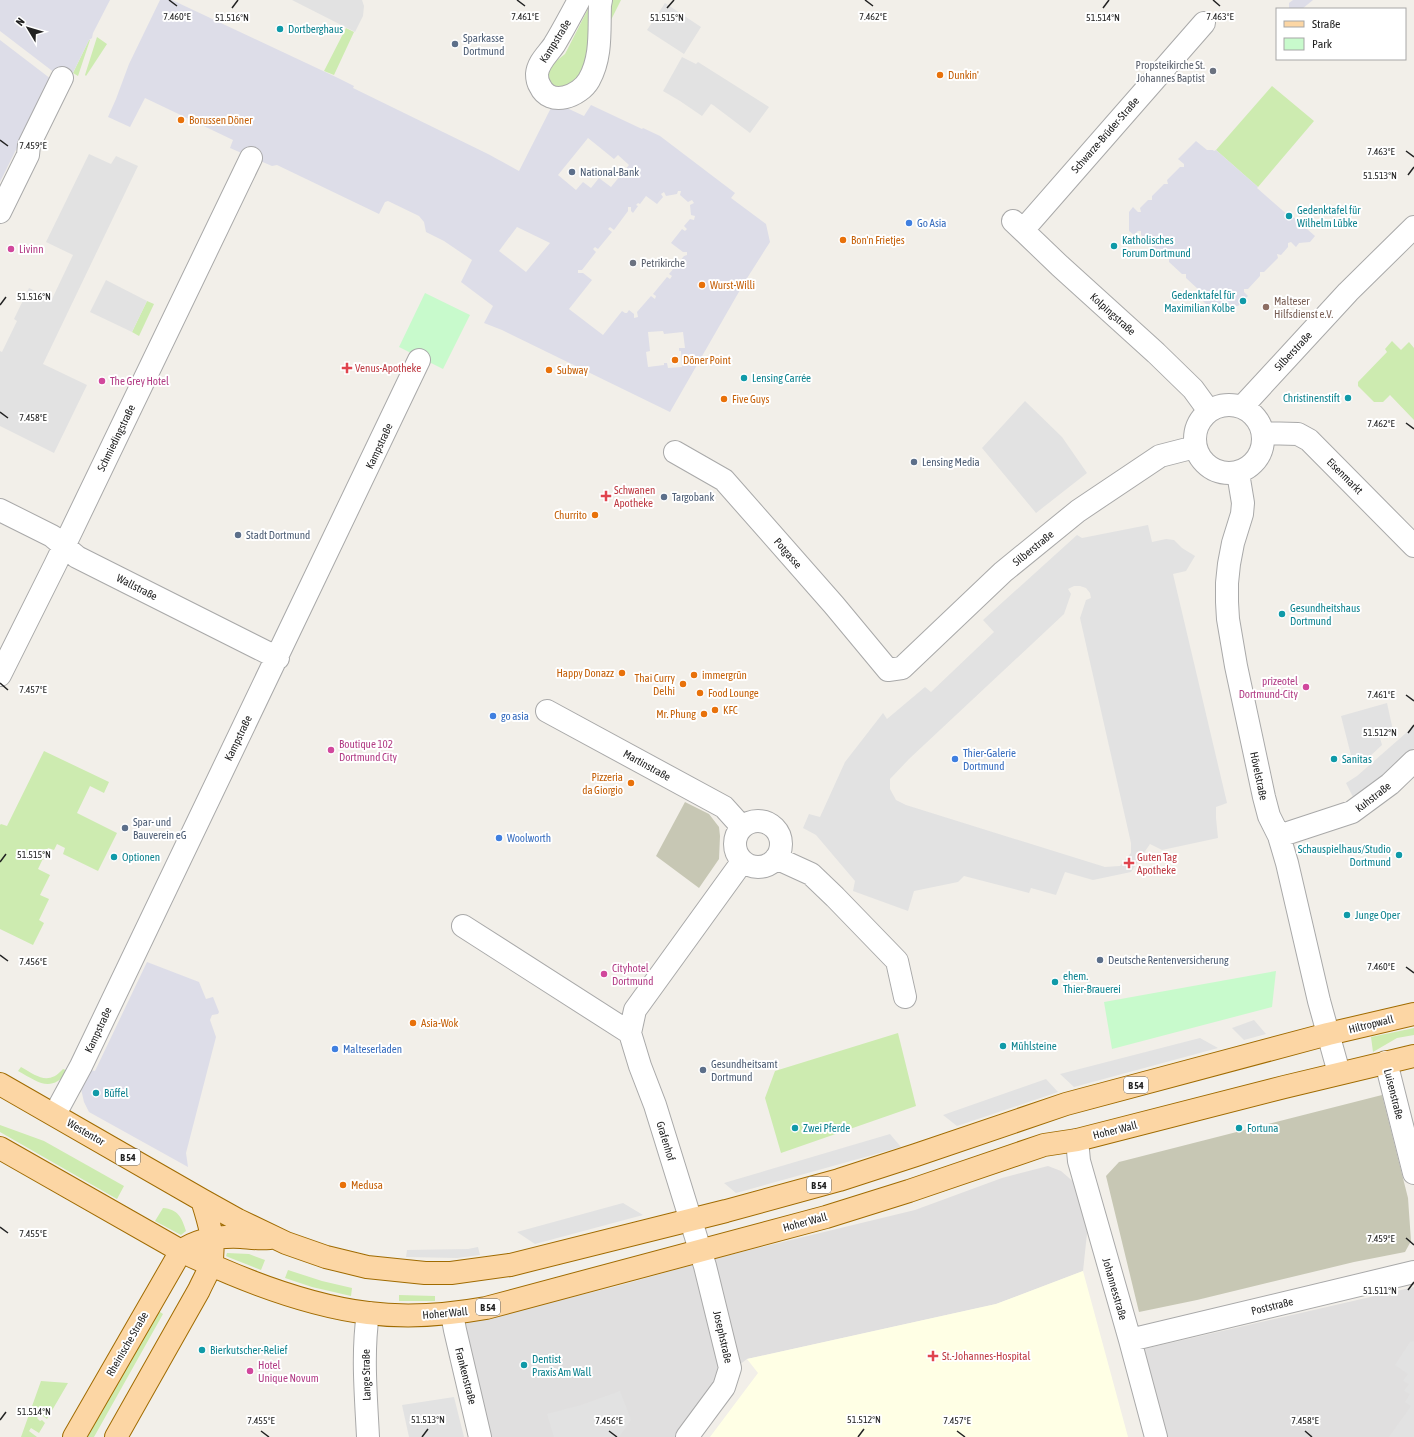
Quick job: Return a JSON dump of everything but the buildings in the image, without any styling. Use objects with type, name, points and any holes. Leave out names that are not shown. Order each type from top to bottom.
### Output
[{"type":"main road","name":"Hiltropwall","points":[[1328,1034],[1414,1014]]},
{"type":"main road","name":"B 54","points":[[690,1220],[839,1180],[916,1156],[1066,1104],[1328,1034]]},
{"type":"main road","name":"B 54","points":[[1339,1073],[1414,1056]]},
{"type":"main road","name":"Hoher Wall","points":[[210,1265],[266,1288],[318,1303],[367,1322],[407,1316],[452,1314],[486,1308],[868,1205],[1044,1145],[1077,1140],[1339,1073]]},
{"type":"main road","name":"Westentor","points":[[6,1087],[238,1220],[302,1250],[326,1257],[382,1269],[425,1273],[451,1273],[510,1265],[690,1220]]},
{"type":"main road","points":[[0,1148],[181,1251],[191,1244],[212,1239],[241,1237],[256,1240],[275,1237]]},
{"type":"main road","points":[[116,1437],[199,1290],[210,1265],[212,1239],[202,1200]]},
{"type":"main road","name":"B 54","points":[[181,1251],[210,1265]]},
{"type":"main road","name":"Rheinische Straße","points":[[74,1437],[181,1251]]},
{"type":"street","name":"Kampstraße","points":[[579,0],[553,46],[540,63],[537,74],[539,83],[546,94],[557,98],[565,97],[578,92],[589,80],[596,62],[599,48],[601,0]]},
{"type":"street","name":"Schwarze-Brüder-Straße","points":[[1018,225],[1204,23]]},
{"type":"street","points":[[0,212],[28,155],[29,145],[62,78]]},
{"type":"street","name":"Schmiedingstraße","points":[[0,675],[64,546],[251,158]]},
{"type":"street","name":"Kolpingstraße","points":[[1018,225],[1172,368],[1193,389],[1209,411]]},
{"type":"street","name":"Silberstraße","points":[[1242,407],[1348,292],[1414,227]]},
{"type":"street","name":"Kampstraße","points":[[55,1114],[85,1059],[278,658],[419,360]]},
{"type":"street","points":[[1231,405],[1242,407],[1252,413],[1259,422],[1263,433],[1263,443],[1260,453],[1255,462],[1247,469],[1238,473],[1227,474],[1216,472],[1206,466],[1199,458],[1194,439],[1197,427],[1203,416],[1209,411],[1220,406],[1231,405]]},
{"type":"street","name":"Eisenmarkt","points":[[1263,433],[1298,434],[1309,440],[1414,546]]},
{"type":"street","name":"Silberstraße","points":[[888,670],[902,668],[1003,572],[1078,511],[1160,456],[1195,447]]},
{"type":"street","name":"Potgasse","points":[[675,452],[724,480],[834,605],[888,670]]},
{"type":"street","name":"Hövelstraße","points":[[1238,473],[1243,503],[1242,514],[1233,543],[1228,570],[1228,619],[1236,666],[1264,797],[1269,816],[1279,836],[1287,863],[1314,978],[1339,1073]]},
{"type":"street","name":"Wallstraße","points":[[0,510],[52,536],[77,557],[278,658]]},
{"type":"street","name":"Martinstraße","points":[[547,711],[724,807],[742,827]]},
{"type":"street","name":"Kuhstraße","points":[[1279,836],[1352,812],[1390,784],[1414,762]]},
{"type":"street","points":[[756,821],[770,824],[780,836],[780,852],[776,858],[765,867],[759,868],[752,867],[742,862],[736,854],[734,847],[737,833],[748,823],[756,821]]},
{"type":"street","points":[[776,858],[811,874],[897,961],[905,997]]},
{"type":"street","name":"Grafenhof","points":[[700,1251],[655,1105],[640,1066],[630,1033],[635,1010],[742,862]]},
{"type":"street","points":[[463,926],[630,1033]]},
{"type":"street","name":"Luisenstraße","points":[[1386,1062],[1414,1172]]},
{"type":"street","name":"Johannesstraße","points":[[1077,1140],[1079,1161],[1156,1437]]},
{"type":"street","name":"Josephstraße","points":[[687,1437],[724,1388],[730,1368],[700,1251]]},
{"type":"street","name":"Poststraße","points":[[1130,1340],[1414,1272]]},
{"type":"street","name":"Frankenstraße","points":[[452,1314],[480,1437]]},
{"type":"street","name":"Lange Straße","points":[[367,1322],[365,1369],[368,1437]]},
{"type":"shaded area","points":[[0,0],[110,0],[68,83],[0,31]]},
{"type":"shaded area","points":[[160,0],[172,0],[338,78],[354,86],[353,88],[488,154],[519,171],[554,102],[584,116],[591,105],[660,136],[735,193],[731,198],[766,224],[770,242],[744,283],[670,412],[502,330],[484,323],[493,306],[461,282],[472,260],[444,241],[426,232],[424,222],[419,216],[388,201],[385,202],[379,214],[277,165],[272,166],[230,148],[233,140],[145,98],[130,127],[108,117],[129,64]],"holes":[[[588,138],[614,159],[618,155],[629,165],[611,187],[599,178],[591,188],[583,182],[576,190],[558,175]],[[678,191],[681,191],[680,195],[688,202],[692,200],[694,203],[690,205],[691,215],[695,216],[694,220],[690,219],[684,226],[687,229],[685,231],[682,229],[671,243],[683,252],[687,252],[687,255],[684,256],[669,274],[672,276],[670,279],[667,277],[653,294],[656,296],[655,299],[651,296],[637,312],[638,317],[634,318],[634,314],[629,310],[627,313],[622,311],[603,335],[569,309],[592,280],[583,273],[578,273],[578,270],[582,270],[596,252],[593,249],[595,247],[598,249],[612,232],[608,229],[610,227],[614,230],[628,211],[628,207],[631,207],[631,211],[633,213],[638,206],[636,205],[638,203],[640,204],[646,196],[657,204],[663,197],[661,194],[664,192],[666,196],[677,194]],[[517,227],[550,243],[526,272],[499,251]],[[663,331],[664,334],[683,332],[685,348],[679,348],[679,351],[681,351],[682,367],[668,368],[667,363],[664,363],[664,365],[648,367],[646,352],[650,351],[648,332]]]},
{"type":"shaded area","points":[[292,0],[362,0],[364,6],[363,16],[355,32]]},
{"type":"shaded area","points":[[1293,0],[1313,0],[1303,8],[1289,8],[1289,3]]},
{"type":"shaded area","points":[[665,3],[701,27],[684,54],[647,30]]},
{"type":"shaded area","points":[[0,40],[51,79],[0,182]]},
{"type":"shaded area","points":[[682,57],[696,64],[698,62],[769,107],[750,133],[711,104],[702,116],[663,91]]},
{"type":"shaded area","points":[[1196,141],[1207,150],[1216,150],[1289,216],[1291,215],[1315,236],[1310,242],[1299,243],[1296,247],[1291,242],[1288,243],[1288,247],[1281,255],[1277,254],[1278,258],[1264,272],[1260,272],[1260,276],[1248,289],[1244,289],[1244,292],[1248,296],[1238,306],[1209,307],[1199,297],[1203,293],[1203,290],[1199,290],[1186,278],[1186,274],[1182,274],[1169,262],[1169,258],[1165,258],[1152,246],[1152,242],[1149,242],[1141,235],[1141,231],[1138,231],[1134,235],[1129,231],[1129,212],[1133,207],[1138,212],[1141,212],[1140,208],[1148,200],[1152,200],[1152,196],[1164,184],[1168,184],[1167,180],[1180,167],[1184,167],[1184,164],[1178,159]]},
{"type":"shaded area","points":[[89,154],[111,164],[116,156],[138,166],[43,364],[87,385],[54,453],[0,426],[0,351],[2,352],[17,321],[14,319],[29,288],[52,299],[73,255],[46,242]]},
{"type":"shaded area","points":[[106,280],[147,301],[132,332],[90,312]]},
{"type":"shaded area","points":[[1025,401],[1062,437],[1087,473],[1036,513],[982,448]]},
{"type":"shaded area","points":[[1148,525],[1152,542],[1166,539],[1174,540],[1182,548],[1195,556],[1186,571],[1173,574],[1227,803],[1216,807],[1218,838],[1162,850],[1150,844],[1131,872],[1093,880],[1065,872],[1056,895],[1031,888],[1029,893],[964,876],[958,882],[914,891],[908,911],[853,891],[855,881],[816,835],[803,828],[809,814],[820,817],[845,762],[883,713],[887,719],[925,687],[931,692],[994,632],[983,620],[1077,535],[1082,538]],"holes":[[[1074,586],[1086,588],[1090,593],[1091,598],[1086,600],[1080,618],[1131,843],[1131,853],[1120,866],[1105,867],[906,805],[896,800],[890,789],[890,779],[909,759],[1064,614],[1071,594],[1068,589]]]},
{"type":"shaded area","points":[[1387,703],[1394,735],[1380,738],[1382,745],[1367,759],[1353,763],[1341,716]]},
{"type":"shaded area","points":[[1414,726],[1414,748],[1385,776],[1354,799],[1346,783],[1357,776]]},
{"type":"shaded area","points":[[685,802],[709,814],[719,827],[719,859],[699,888],[656,856]]},
{"type":"shaded area","points":[[147,962],[199,982],[206,999],[213,997],[219,1012],[218,1014],[212,1015],[210,1020],[216,1037],[186,1153],[188,1167],[89,1112],[84,1102],[81,1089],[90,1070],[95,1071]]},
{"type":"shaded area","points":[[1254,1020],[1266,1034],[1244,1040],[1232,1028]]},
{"type":"shaded area","points":[[1200,1038],[1218,1048],[1074,1087],[1060,1074]]},
{"type":"shaded area","points":[[1046,1079],[1058,1092],[957,1126],[943,1115]]},
{"type":"shaded area","points":[[1382,1095],[1408,1198],[1411,1241],[1405,1252],[1354,1262],[1197,1300],[1139,1312],[1106,1176],[1119,1162]]},
{"type":"shaded area","points":[[890,1134],[901,1147],[736,1193],[724,1183]]},
{"type":"shaded area","points":[[1048,1166],[1061,1171],[1076,1184],[1089,1215],[1083,1271],[996,1304],[747,1359],[735,1368],[681,1437],[483,1437],[458,1324],[614,1287],[717,1258],[915,1210],[1002,1178]]},
{"type":"shaded area","points":[[623,1203],[643,1215],[535,1244],[517,1232]]},
{"type":"shaded area","points":[[478,1247],[480,1255],[457,1258],[406,1257],[407,1250],[468,1249]]},
{"type":"shaded area","name":"St.-Johannes-Hospital","points":[[1083,1271],[1128,1437],[710,1437],[758,1373],[747,1359],[996,1304]]},
{"type":"shaded area","points":[[1414,1287],[1414,1437],[1168,1437],[1144,1349]]},
{"type":"shaded area","points":[[1414,1341],[1414,1437],[1389,1437],[1411,1406],[1405,1402],[1410,1394],[1404,1391],[1409,1384],[1403,1381],[1408,1374],[1395,1365],[1410,1342]]},
{"type":"shaded area","points":[[620,1391],[631,1420],[619,1437],[554,1437],[547,1414],[581,1405]]},
{"type":"shaded area","points":[[454,1397],[464,1437],[409,1437],[402,1405]]},
{"type":"green space","points":[[608,0],[621,0],[607,28]]},
{"type":"green space","points":[[589,7],[592,49],[574,87],[555,88],[548,78],[550,66],[565,54]]},
{"type":"green space","points":[[346,28],[354,32],[334,75],[324,71]]},
{"type":"green space","points":[[97,37],[107,44],[86,76],[85,75]]},
{"type":"green space","points":[[90,40],[78,76],[73,73]]},
{"type":"green space","points":[[1272,86],[1314,121],[1258,187],[1216,150]]},
{"type":"green space","points":[[425,293],[470,315],[443,369],[399,347]]},
{"type":"green space","points":[[147,301],[154,304],[139,336],[132,332]]},
{"type":"green space","points":[[1392,341],[1401,350],[1409,342],[1414,348],[1414,420],[1390,395],[1383,402],[1374,402],[1358,386],[1358,382],[1387,352],[1385,349]]},
{"type":"green space","points":[[44,751],[109,782],[104,793],[90,786],[77,813],[117,833],[98,871],[63,854],[65,848],[57,844],[54,850],[48,848],[38,869],[50,875],[40,895],[49,899],[39,920],[44,923],[33,945],[0,929],[0,825],[7,826]]},
{"type":"green space","points":[[1276,971],[1272,1007],[1112,1049],[1104,1002]]},
{"type":"green space","points":[[1414,1028],[1414,1035],[1397,1038],[1373,1052],[1371,1037]]},
{"type":"green space","points":[[898,1033],[916,1106],[781,1153],[765,1098],[775,1071]]},
{"type":"green space","points":[[21,1067],[42,1078],[52,1077],[63,1069],[69,1071],[56,1082],[45,1084],[18,1071]]},
{"type":"green space","points":[[0,1125],[44,1141],[124,1186],[117,1199],[0,1132]]},
{"type":"green space","points":[[163,1208],[172,1210],[179,1215],[186,1231],[181,1235],[155,1221]]},
{"type":"green space","points":[[227,1253],[249,1254],[265,1260],[261,1270],[226,1256]]},
{"type":"green space","points":[[288,1270],[322,1281],[352,1288],[351,1296],[312,1287],[285,1278]]},
{"type":"green space","points":[[399,1295],[435,1296],[435,1301],[399,1301]]},
{"type":"green space","points":[[157,1310],[163,1314],[94,1437],[86,1437]]},
{"type":"green space","points":[[41,1381],[68,1383],[47,1419],[40,1414],[37,1418],[45,1423],[39,1433],[31,1428],[29,1431],[37,1437],[21,1437]]},
{"type":"place","name":"Dortberghaus","points":[[280,29]]},
{"type":"place","name":"Sparkasse Dortmund","points":[[455,44]]},
{"type":"place","name":"Propsteikirche St. Johannes Baptist","points":[[1213,71]]},
{"type":"place","name":"Dunkin'","points":[[940,75]]},
{"type":"place","name":"Borussen Döner","points":[[181,120]]},
{"type":"place","name":"National-Bank","points":[[572,172]]},
{"type":"place","name":"Gedenktafel für Wilhelm Lübke","points":[[1289,216]]},
{"type":"place","name":"Go Asia","points":[[909,223]]},
{"type":"place","name":"Bon'n Frietjes","points":[[843,240]]},
{"type":"place","name":"Katholisches Forum Dortmund","points":[[1114,246]]},
{"type":"place","name":"Livinn","points":[[11,249]]},
{"type":"place","name":"Petrikirche","points":[[633,263]]},
{"type":"place","name":"Wurst-Willi","points":[[702,285]]},
{"type":"place","name":"Gedenktafel für Maximilian Kolbe","points":[[1243,301]]},
{"type":"place","name":"Malteser Hilfsdienst e.V.","points":[[1266,307]]},
{"type":"place","name":"Döner Point","points":[[675,360]]},
{"type":"place","name":"Venus-Apotheke","points":[[347,368]]},
{"type":"place","name":"Subway","points":[[549,370]]},
{"type":"place","name":"Lensing Carrée","points":[[744,378]]},
{"type":"place","name":"The Grey Hotel","points":[[102,381]]},
{"type":"place","name":"Christinenstift","points":[[1348,398]]},
{"type":"place","name":"Five Guys","points":[[724,399]]},
{"type":"place","name":"Lensing Media","points":[[914,462]]},
{"type":"place","name":"Schwanen Apotheke","points":[[606,496]]},
{"type":"place","name":"Targobank","points":[[664,497]]},
{"type":"place","name":"Churrito","points":[[595,515]]},
{"type":"place","name":"Stadt Dortmund","points":[[238,535]]},
{"type":"place","name":"Gesundheitshaus Dortmund","points":[[1282,614]]},
{"type":"place","name":"Happy Donazz","points":[[622,673]]},
{"type":"place","name":"immergrün","points":[[694,675]]},
{"type":"place","name":"Thai Curry Delhi","points":[[683,684]]},
{"type":"place","name":"prizeotel Dortmund-City","points":[[1306,687]]},
{"type":"place","name":"Food Lounge","points":[[700,693]]},
{"type":"place","name":"KFC","points":[[715,710]]},
{"type":"place","name":"Mr. Phung","points":[[704,714]]},
{"type":"place","name":"go asia","points":[[493,716]]},
{"type":"place","name":"Boutique 102 Dortmund City","points":[[331,750]]},
{"type":"place","name":"Thier-Galerie Dortmund","points":[[955,759]]},
{"type":"place","name":"Sanitas","points":[[1334,759]]},
{"type":"place","name":"Pizzeria da Giorgio","points":[[631,783]]},
{"type":"place","name":"Spar- und Bauverein eG","points":[[125,828]]},
{"type":"place","name":"Woolworth","points":[[499,838]]},
{"type":"place","name":"Schauspielhaus/Studio Dortmund","points":[[1399,855]]},
{"type":"place","name":"Optionen","points":[[114,857]]},
{"type":"place","name":"Guten Tag Apotheke","points":[[1129,863]]},
{"type":"place","name":"Junge Oper","points":[[1347,915]]},
{"type":"place","name":"Deutsche Rentenversicherung","points":[[1100,960]]},
{"type":"place","name":"Cityhotel Dortmund","points":[[604,974]]},
{"type":"place","name":"ehem. Thier-Brauerei","points":[[1055,982]]},
{"type":"place","name":"Asia-Wok","points":[[413,1023]]},
{"type":"place","name":"Mühlsteine","points":[[1003,1046]]},
{"type":"place","name":"Malteserladen","points":[[335,1049]]},
{"type":"place","name":"Gesundheitsamt Dortmund","points":[[703,1070]]},
{"type":"place","name":"Büffel","points":[[96,1093]]},
{"type":"place","name":"Zwei Pferde","points":[[795,1128]]},
{"type":"place","name":"Fortuna","points":[[1239,1128]]},
{"type":"place","name":"Medusa","points":[[343,1185]]},
{"type":"place","name":"Bierkutscher-Relief","points":[[202,1350]]},
{"type":"place","name":"St.-Johannes-Hospital","points":[[933,1356]]},
{"type":"place","name":"Dentist Praxis Am Wall","points":[[524,1365]]},
{"type":"place","name":"Hotel Unique Novum","points":[[250,1371]]}]
